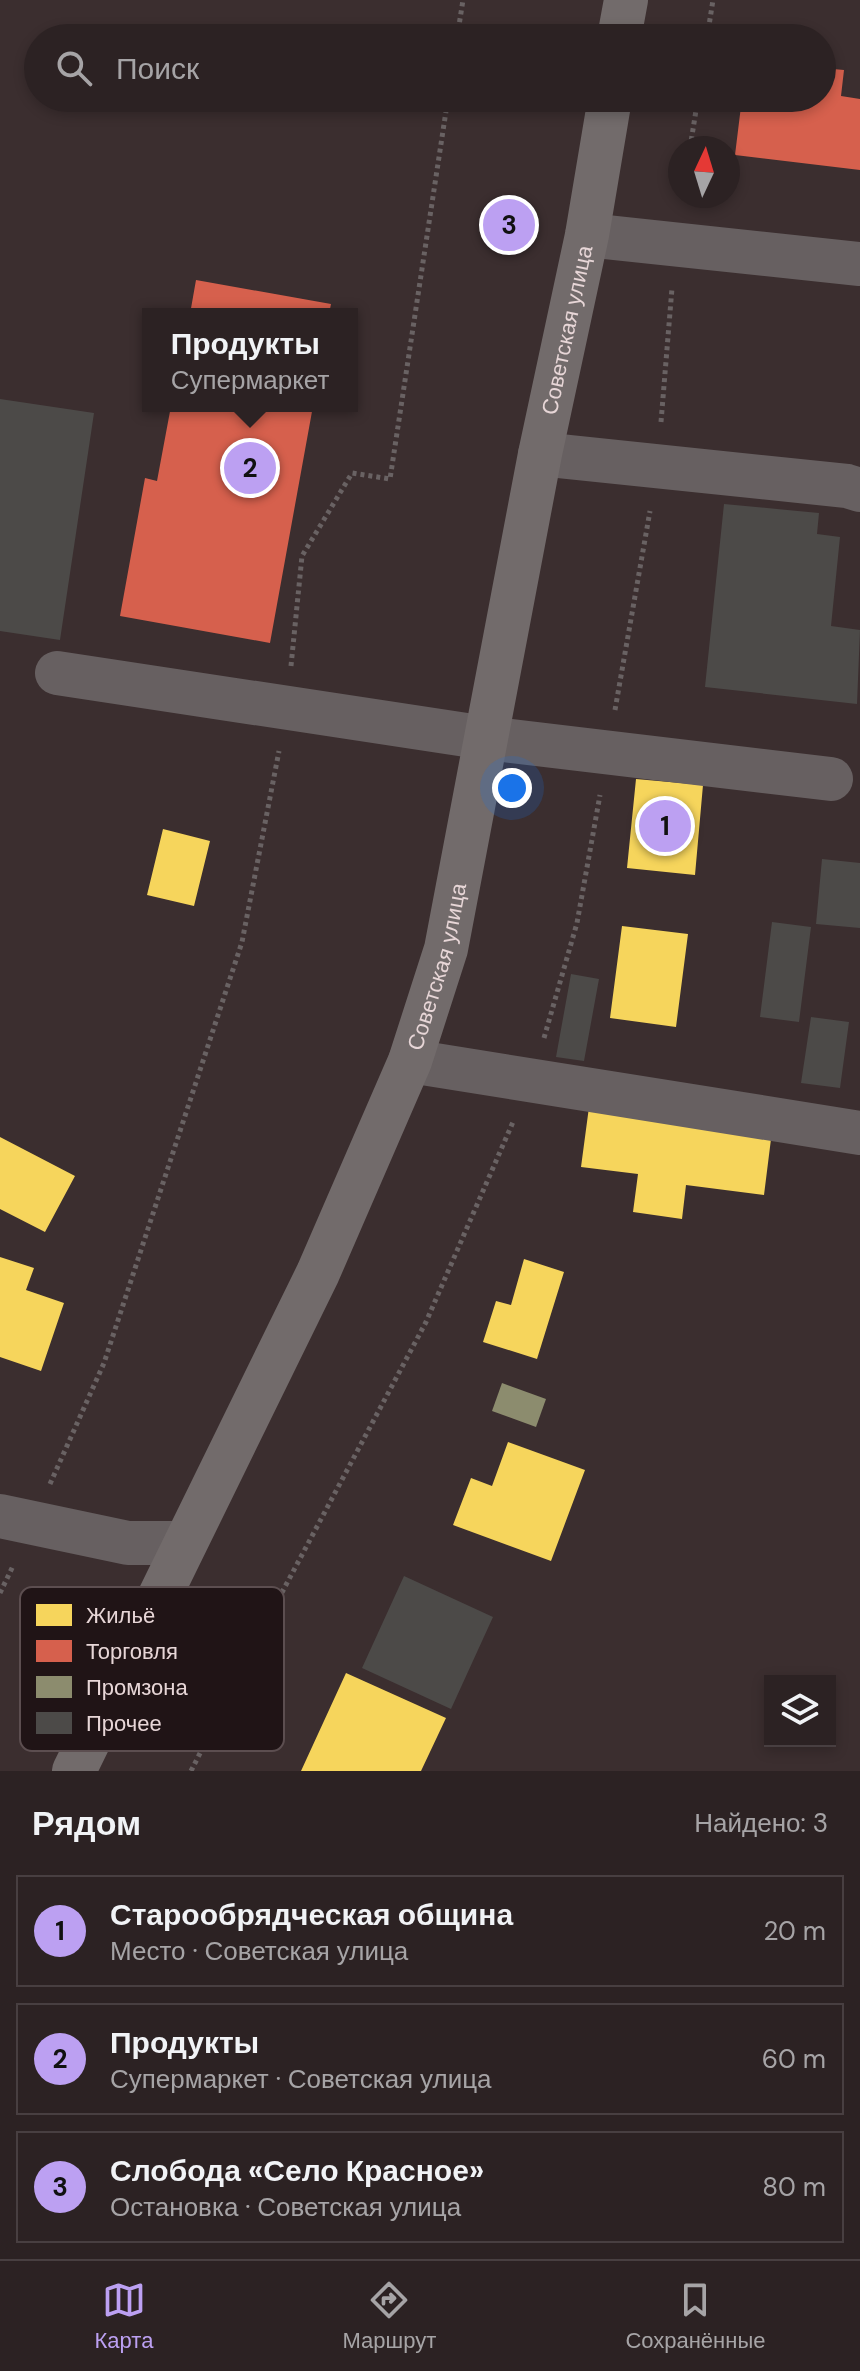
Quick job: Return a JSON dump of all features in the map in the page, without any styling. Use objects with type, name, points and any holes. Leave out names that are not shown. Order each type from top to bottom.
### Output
[{"type":"main road","points":[[622,24],[626,0]]},
{"type":"main road","name":"Советская улица","points":[[164,1587],[318,1273],[410,1061],[446,949],[540,454],[587,235],[608,112]]},
{"type":"main road","name":"Советская улица","points":[[74,1771],[84,1751]]},
{"type":"street","points":[[587,235],[860,264]]},
{"type":"street","points":[[540,454],[847,486],[860,490]]},
{"type":"street","points":[[57,673],[486,738],[831,779]]},
{"type":"street","points":[[410,1061],[860,1133]]},
{"type":"street","points":[[16,1520],[128,1543],[185,1543]]},
{"type":"path","points":[[459,24],[463,0]]},
{"type":"path","points":[[709,24],[713,0]]},
{"type":"path","points":[[0,1593],[16,1520],[104,1363],[242,942],[287,709],[302,556],[352,473],[390,479],[446,112]]},
{"type":"path","points":[[692,136],[696,112]]},
{"type":"path","points":[[284,1588],[426,1322],[531,1081],[577,923],[658,467],[675,244]]},
{"type":"path","points":[[191,1771],[201,1751]]},
{"type":"building: Жильё","points":[[636,779],[703,785],[695,875],[627,868]]},
{"type":"building: Жильё","points":[[163,829],[210,841],[194,906],[147,895]]},
{"type":"building: Жильё","points":[[622,926],[688,934],[676,1027],[610,1018]]},
{"type":"building: Жильё","points":[[589,1107],[772,1131],[764,1195],[686,1185],[682,1219],[633,1212],[638,1174],[581,1167]]},
{"type":"building: Жильё","points":[[0,1137],[75,1176],[45,1232],[0,1209]]},
{"type":"building: Жильё","points":[[0,1257],[34,1268],[26,1290],[64,1303],[41,1371],[0,1357]]},
{"type":"building: Жильё","points":[[524,1259],[564,1272],[537,1359],[483,1342],[496,1301],[511,1305]]},
{"type":"building: Жильё","points":[[508,1442],[585,1470],[551,1561],[453,1525],[471,1478],[492,1486]]},
{"type":"building: Жильё","points":[[346,1673],[446,1718],[421,1771],[301,1771]]},
{"type":"building: Торговля","points":[[836,69],[844,70],[841,96],[860,99],[860,170],[740,156],[740,136],[737,136],[740,112],[836,112]]},
{"type":"building: Торговля","points":[[196,280],[331,304],[330,308],[191,308]]},
{"type":"building: Торговля","points":[[170,412],[312,412],[270,643],[120,616],[145,478],[157,481]]},
{"type":"building: Промзона","points":[[502,1383],[546,1399],[536,1427],[492,1411]]},
{"type":"building: Прочее","points":[[0,399],[94,413],[60,640],[0,631]]},
{"type":"building: Прочее","points":[[724,504],[819,513],[817,534],[840,537],[831,626],[860,630],[857,704],[705,687]]},
{"type":"building: Прочее","points":[[822,859],[860,863],[860,928],[816,924]]},
{"type":"building: Прочее","points":[[772,922],[811,927],[799,1022],[760,1017]]},
{"type":"building: Прочее","points":[[571,974],[599,979],[584,1061],[556,1057]]},
{"type":"building: Прочее","points":[[811,1017],[849,1022],[840,1088],[801,1083]]},
{"type":"building: Прочее","points":[[404,1576],[493,1617],[451,1709],[362,1668]]},
{"type":"place","name":"Слобода «Село Красное»","points":[[509,225]]},
{"type":"place","name":"Продукты","points":[[250,468]]},
{"type":"place","name":"Старообрядческая община","points":[[665,826]]}]
